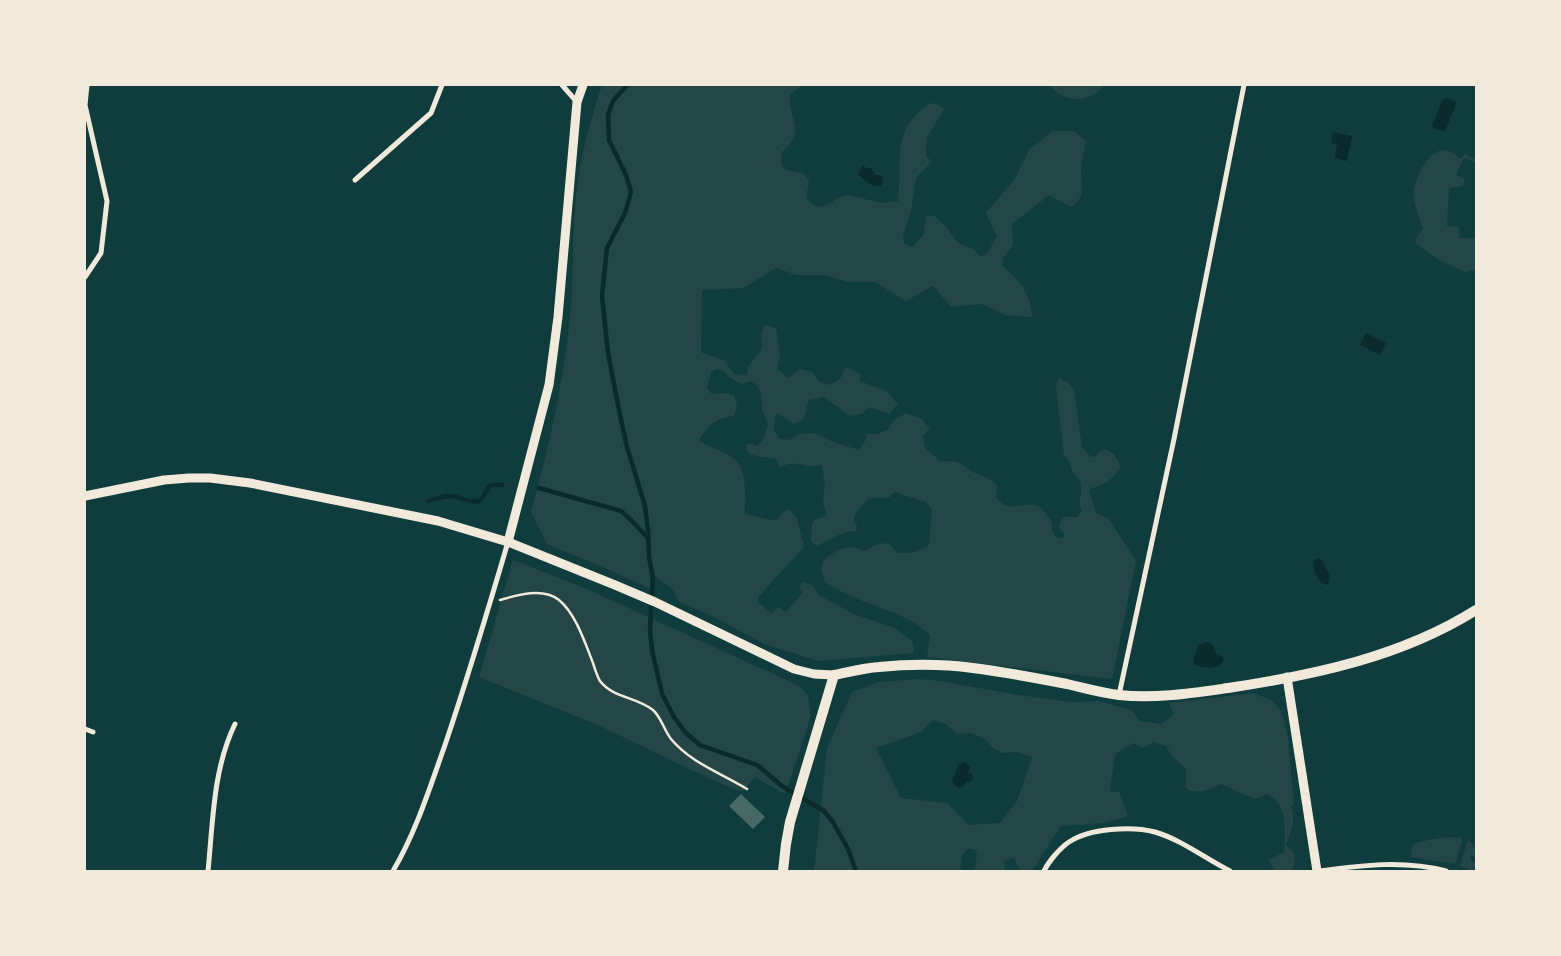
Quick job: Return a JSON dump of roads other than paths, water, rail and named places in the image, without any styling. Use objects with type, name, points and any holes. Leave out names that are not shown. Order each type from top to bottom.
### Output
[{"type":"main road","points":[[783,871],[786,844],[796,800],[834,675],[878,667],[927,665],[972,668],[1118,695],[1173,695],[1247,685],[1341,666],[1393,651],[1439,631],[1476,610]]},
{"type":"street","points":[[85,278],[101,253],[107,201],[85,105],[87,85]]},
{"type":"street","points":[[355,180],[430,113],[442,85]]},
{"type":"street","points":[[562,85],[577,102]]},
{"type":"street","points":[[393,871],[410,840],[437,769],[474,659],[508,542],[549,385],[558,317],[577,102],[583,85]]},
{"type":"street","points":[[1118,695],[1174,439],[1244,85]]},
{"type":"street","points":[[86,495],[164,480],[189,478],[230,480],[414,515],[470,529],[508,542],[652,600],[794,669],[814,674],[834,675]]},
{"type":"street","points":[[1287,677],[1319,871],[1361,865],[1398,864],[1424,866],[1446,871]]},
{"type":"street","points":[[208,871],[220,761],[226,742],[235,724]]},
{"type":"street","points":[[85,729],[93,732]]},
{"type":"street","points":[[1044,871],[1058,852],[1069,842],[1103,831],[1134,828],[1163,835],[1230,871]]},
{"type":"waterway","points":[[627,85],[613,101],[608,115],[609,140],[626,175],[631,192],[625,213],[607,248],[602,296],[608,353],[620,415],[627,447],[645,506],[649,557],[653,579],[650,629],[652,650],[662,694],[674,717],[686,733],[700,745],[757,765],[782,786],[824,811],[833,822],[848,849],[856,871]]},
{"type":"waterway","points":[[428,501],[449,496],[477,502],[481,500],[491,485],[502,485]]},
{"type":"waterway","points":[[539,488],[621,511],[648,538]]}]
